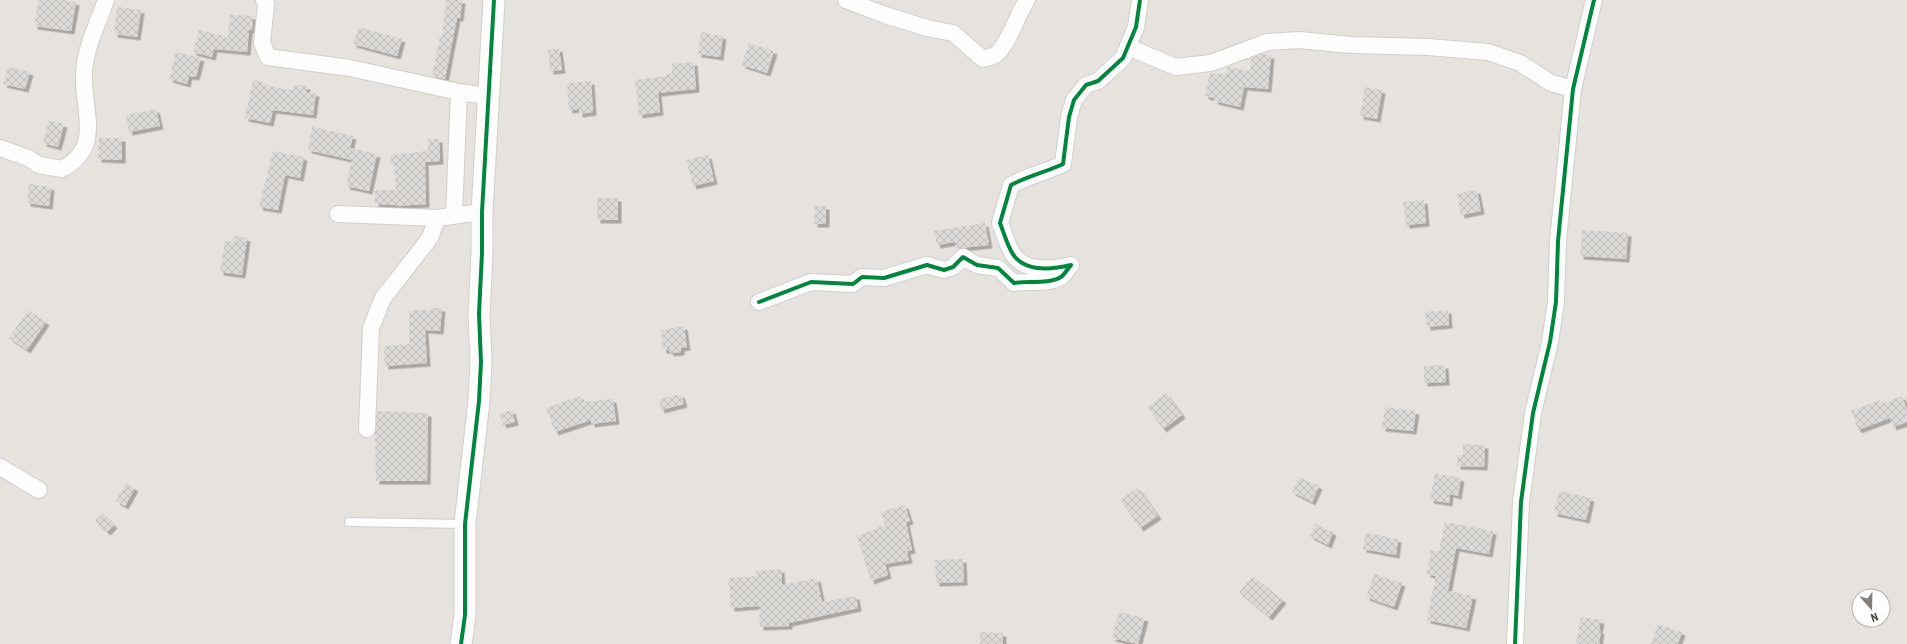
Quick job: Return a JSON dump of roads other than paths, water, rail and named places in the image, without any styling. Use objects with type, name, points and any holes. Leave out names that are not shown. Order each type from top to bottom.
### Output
[{"type":"street","points":[[0,148],[39,164],[62,169],[74,162],[83,151],[88,135],[84,73],[89,51],[106,0]]},
{"type":"street","points":[[264,0],[266,4],[262,44],[268,57],[350,68],[460,92],[488,96]]},
{"type":"street","points":[[461,644],[465,615],[465,524],[479,401],[481,362],[479,314],[482,253],[482,212],[494,0]]},
{"type":"street","points":[[846,0],[885,15],[927,28],[953,33],[983,59],[995,55],[1004,46],[1020,10],[1027,0]]},
{"type":"street","points":[[759,302],[811,282],[852,284],[862,277],[884,278],[927,265],[944,270],[953,267],[963,257],[977,264],[998,268],[1014,283],[1028,280],[1042,282],[1061,277],[1071,264],[1061,267],[1034,267],[1022,263],[1014,257],[1000,223],[1001,218],[1006,208],[1011,185],[1024,178],[1043,174],[1063,164],[1069,117],[1074,100],[1086,85],[1098,81],[1123,58],[1136,28],[1140,0]]},
{"type":"street","points":[[1515,644],[1521,502],[1533,413],[1550,342],[1556,302],[1558,241],[1573,89],[1594,0]]},
{"type":"street","points":[[1128,47],[1176,67],[1211,63],[1267,42],[1299,40],[1351,45],[1428,47],[1488,52],[1520,62],[1551,83],[1573,89]]},
{"type":"street","points":[[454,215],[460,92]]},
{"type":"street","points":[[338,214],[437,218],[482,212]]},
{"type":"street","points":[[367,429],[371,328],[383,298],[430,238],[437,218]]},
{"type":"street","points":[[0,467],[39,490]]},
{"type":"lane","points":[[349,522],[465,524]]}]
